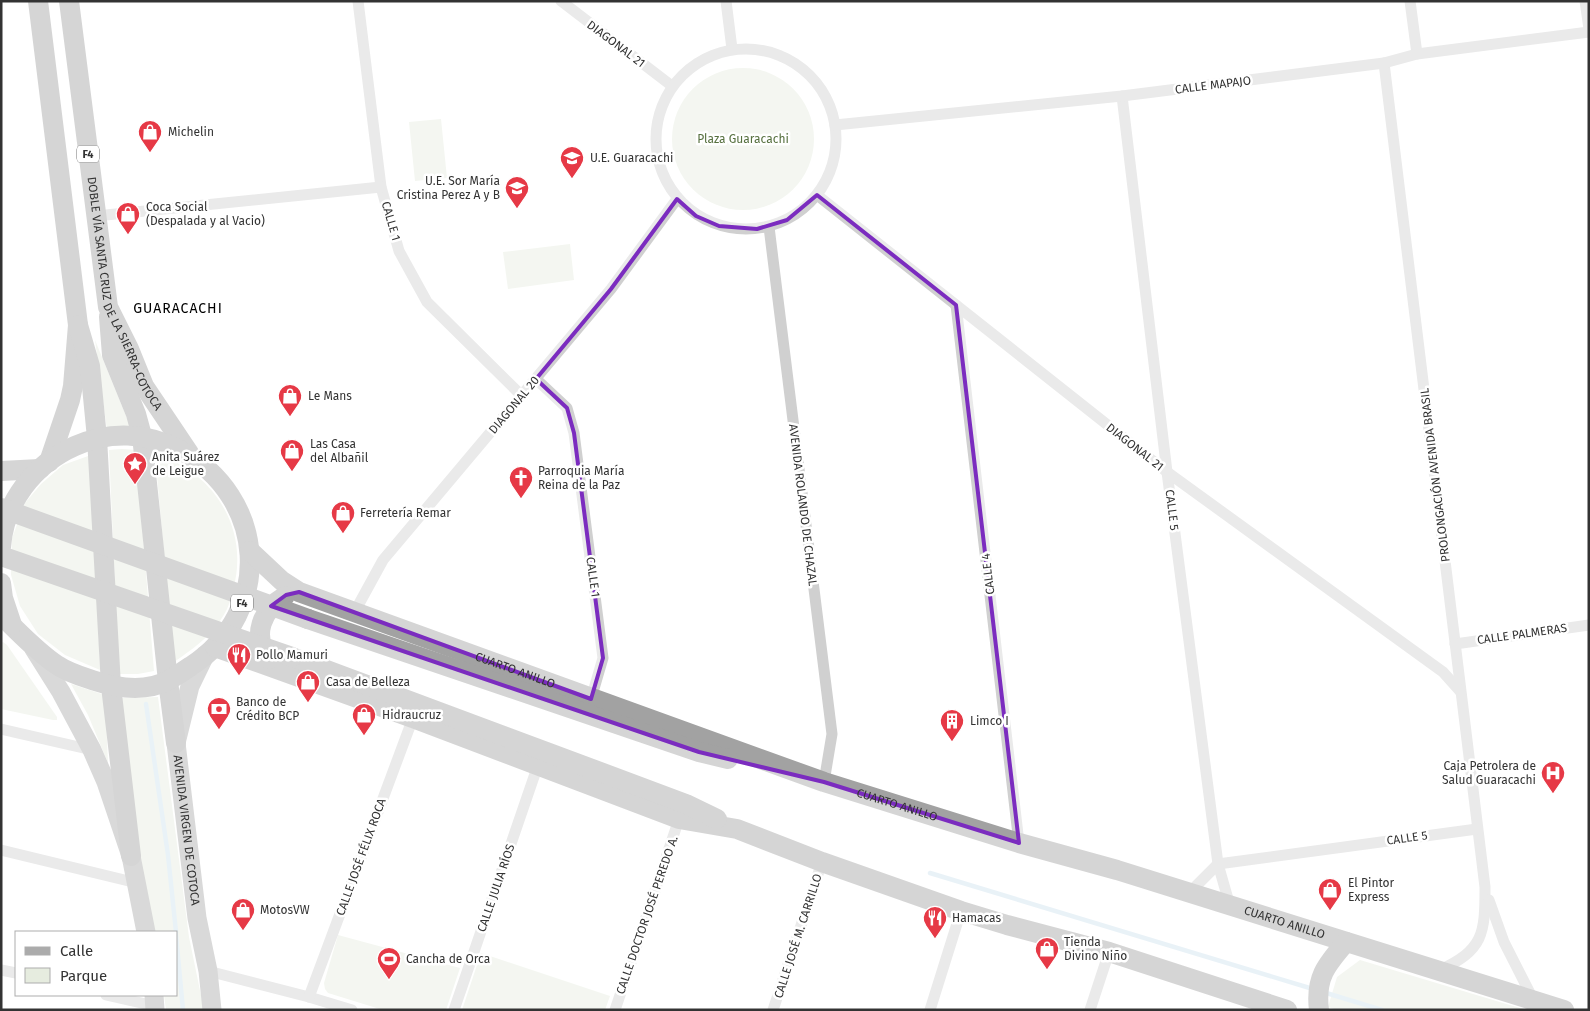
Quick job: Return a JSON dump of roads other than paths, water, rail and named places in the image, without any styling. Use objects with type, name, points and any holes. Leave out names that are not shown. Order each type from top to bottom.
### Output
[{"type":"highway","name":"F4","points":[[38,1],[78,325],[72,393],[44,466]]},
{"type":"highway","name":"DOBLE VÍA SANTA CRUZ DE LA SIERRA-COTOCA","points":[[68,1],[108,307],[129,349],[144,386],[192,457]]},
{"type":"highway","points":[[108,307],[112,355],[136,414],[142,436],[176,744]]},
{"type":"highway","points":[[78,325],[90,366],[111,686],[131,856]]},
{"type":"highway","name":"F4","points":[[1,548],[6,521],[26,481],[44,466],[74,446],[96,438],[120,435],[142,436],[168,444],[192,457],[214,475],[236,503],[246,531],[250,552],[249,576],[244,600],[234,623],[210,651],[168,681],[140,688],[111,686],[58,666],[32,646],[7,620],[1,583]]},
{"type":"highway","name":"F4","points":[[1,471],[44,466]]},
{"type":"highway","points":[[1,508],[308,619],[698,752],[824,782]]},
{"type":"highway","name":"CUARTO ANILLO","points":[[250,552],[282,581],[299,592],[824,782],[1019,843],[1117,870],[1564,1010]]},
{"type":"highway","points":[[1,556],[290,664],[686,804],[737,829],[822,862],[962,911],[1108,952],[1287,1010]]},
{"type":"highway","points":[[290,664],[273,664],[264,653],[260,640],[261,626],[266,612],[274,602],[286,595],[299,592]]},
{"type":"highway","points":[[210,651],[290,664],[413,718],[679,819],[737,829]]},
{"type":"highway","points":[[1318,1002],[1326,964],[1346,942]]},
{"type":"main road","points":[[32,646],[62,692],[106,782],[131,856],[146,931]]},
{"type":"main road","name":"AVENIDA VIRGEN DE COTOCA","points":[[210,651],[190,686],[176,744],[197,918],[208,971],[212,1010]]},
{"type":"street","name":"CALLE 1","points":[[358,1],[381,187],[399,251],[427,302],[522,396]]},
{"type":"street","name":"DIAGONAL 21","points":[[561,1],[672,86]]},
{"type":"street","points":[[726,1],[732,49]]},
{"type":"street","points":[[1410,1],[1417,54]]},
{"type":"street","points":[[1585,1],[1589,31]]},
{"type":"street","name":"CALLE MAPAJO","points":[[835,125],[1122,96],[1384,64],[1417,54],[1589,31]]},
{"type":"street","points":[[732,49],[756,49],[779,54],[799,66],[816,82],[828,103],[835,125],[835,150],[829,174],[817,195],[795,215],[769,227],[744,230],[719,226],[696,216],[677,199],[661,173],[655,144],[659,114],[672,86],[688,69],[702,60],[732,49]]},
{"type":"street","name":"PROLONGACIÓN AVENIDA BRASIL","points":[[1384,64],[1485,887],[1484,922],[1480,938],[1470,952],[1438,971]]},
{"type":"street","name":"CALLE 5","points":[[1122,96],[1167,472],[1218,864],[1230,906]]},
{"type":"street","points":[[96,216],[381,187]]},
{"type":"street","name":"DIAGONAL 21","points":[[817,195],[1167,472],[1443,672],[1460,691]]},
{"type":"street","name":"DIAGONAL 20","points":[[354,613],[383,560],[611,289],[677,199]]},
{"type":"street","name":"AVENIDA ROLANDO DE CHAZAL","points":[[769,227],[832,734],[824,782]]},
{"type":"street","name":"CALLE 4","points":[[956,305],[1019,843]]},
{"type":"street","name":"CALLE 1","points":[[536,379],[567,408],[574,433],[604,658],[591,699]]},
{"type":"street","name":"CALLE PALMERAS","points":[[1455,644],[1589,625]]},
{"type":"street","name":"CALLE JOSÉ FÉLIX ROCA","points":[[309,997],[413,718]]},
{"type":"street","points":[[1,730],[92,750]]},
{"type":"street","name":"CALLE JULIA RÍOS","points":[[454,1010],[538,766]]},
{"type":"street","name":"CALLE DOCTOR JOSÉ PEREDO A.","points":[[615,1010],[679,819]]},
{"type":"street","name":"CALLE 5","points":[[1218,864],[1478,829]]},
{"type":"street","points":[[1,850],[136,883]]},
{"type":"street","name":"CALLE JOSÉ M. CARRILLO","points":[[773,1010],[822,862]]},
{"type":"street","points":[[1189,893],[1218,864]]},
{"type":"street","name":"PROLONGACIÓN AVENIDA BRASIL","points":[[1485,887],[1504,942],[1534,1001]]},
{"type":"street","points":[[930,1010],[962,911]]},
{"type":"street","points":[[1090,1010],[1108,952]]},
{"type":"street","points":[[1,970],[15,973]]},
{"type":"street","points":[[208,971],[352,1010]]},
{"type":"street","points":[[111,996],[155,1004]]},
{"type":"waterway","points":[[146,704],[168,855],[176,931]]},
{"type":"waterway","points":[[930,873],[1313,989]]},
{"type":"waterway","points":[[178,956],[183,1010]]},
{"type":"waterway","points":[[1323,992],[1382,1010]]},
{"type":"place","name":"Michelin","points":[[150,153]]},
{"type":"place","name":"U.E. Guaracachi","points":[[572,179]]},
{"type":"place","name":"U.E. Sor María Cristina Perez A y B","points":[[517,209]]},
{"type":"place","name":"Coca Social (Despalada y al Vacio)","points":[[128,235]]},
{"type":"place","name":"Le Mans","points":[[290,417]]},
{"type":"place","name":"Las Casa del Albañil","points":[[292,472]]},
{"type":"place","name":"Anita Suárez de Leigue","points":[[135,485]]},
{"type":"place","name":"Parroquia María Reina de la Paz","points":[[521,499]]},
{"type":"place","name":"Ferretería Remar","points":[[343,534]]},
{"type":"place","name":"Pollo Mamuri","points":[[239,676]]},
{"type":"place","name":"Casa de Belleza","points":[[308,703]]},
{"type":"place","name":"Banco de Crédito BCP","points":[[219,730]]},
{"type":"place","name":"Hidraucruz","points":[[364,736]]},
{"type":"place","name":"Limco I","points":[[952,742]]},
{"type":"place","name":"Caja Petrolera de Salud Guaracachi","points":[[1553,794]]},
{"type":"place","name":"El Pintor Express","points":[[1330,911]]},
{"type":"place","name":"MotosVW","points":[[243,931]]},
{"type":"place","name":"Hamacas","points":[[935,939]]},
{"type":"place","name":"Tienda Divino Niño","points":[[1047,970]]},
{"type":"place","name":"Cancha de Orca","points":[[389,980]]},
{"type":"district","name":"GUARACACHI","points":[[178,308]]},
{"type":"park label","name":"Plaza Guaracachi","points":[[743,139]]}]
